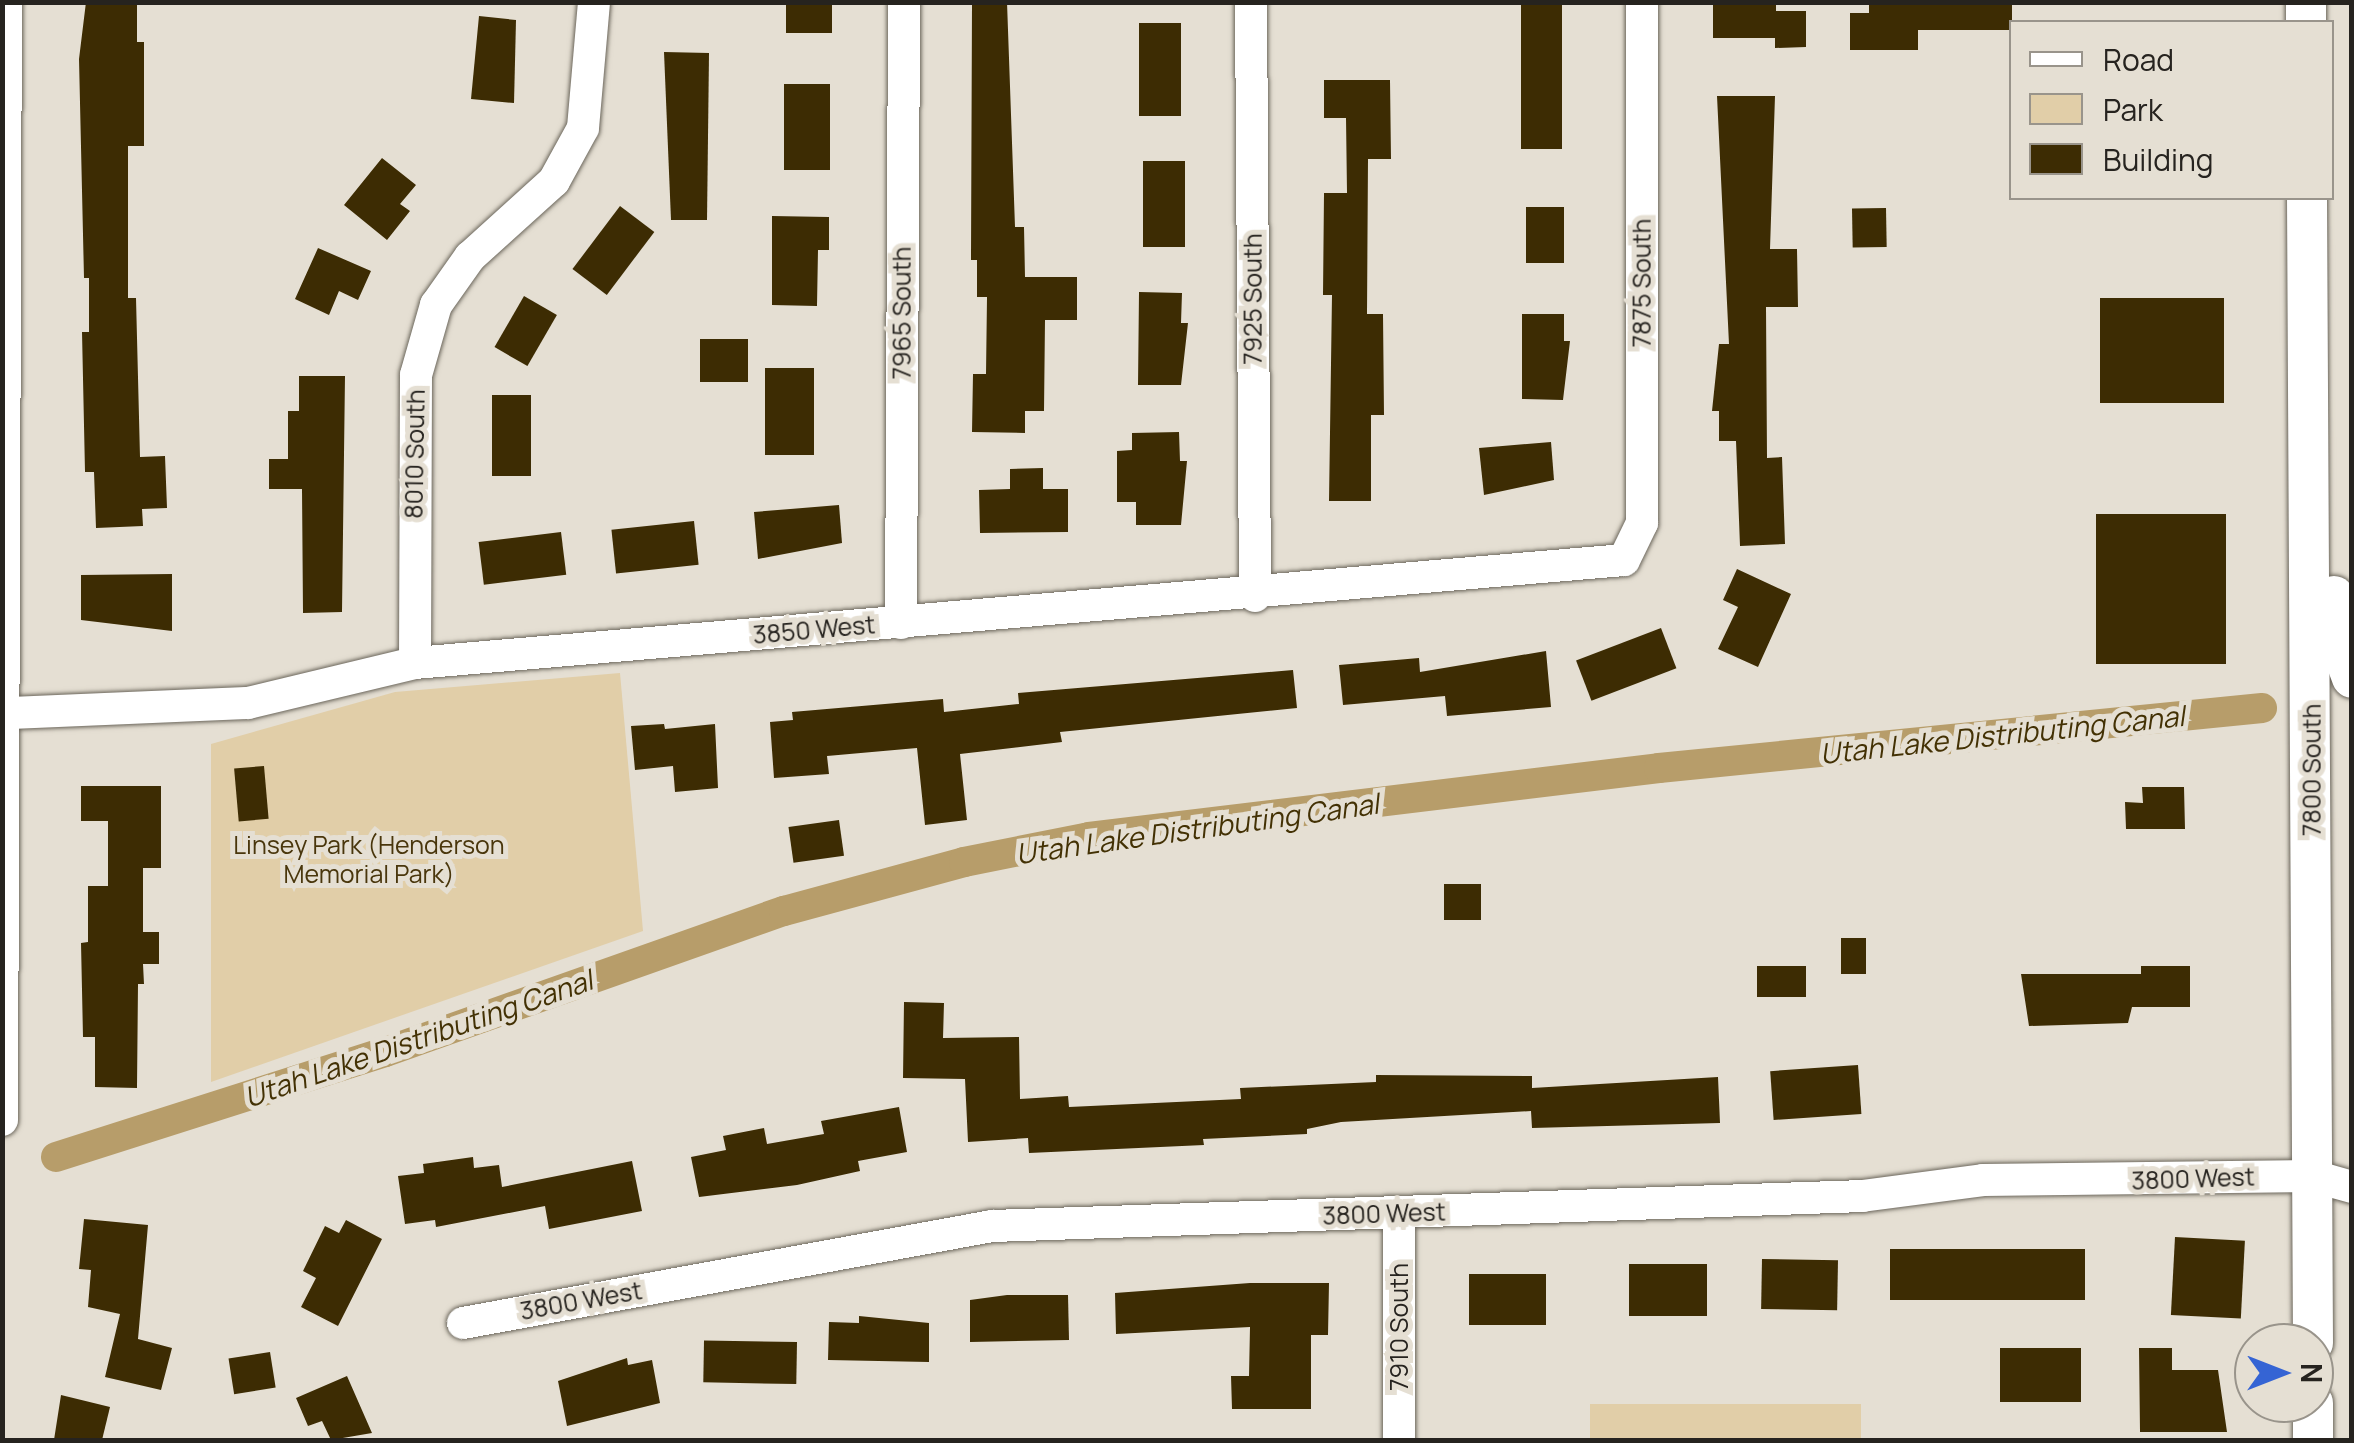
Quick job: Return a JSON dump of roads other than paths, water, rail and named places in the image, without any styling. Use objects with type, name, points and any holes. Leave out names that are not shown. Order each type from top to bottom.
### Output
[{"type":"main road","name":"7800 South","points":[[2307,200],[2313,1323]]},
{"type":"main road","points":[[2310,468],[2328,473],[2335,498],[2334,629],[2352,678]]},
{"type":"street","points":[[2,1120],[9,713],[6,2]]},
{"type":"street","name":"8010 South","points":[[415,664],[416,374],[436,305],[470,257],[554,181],[582,128],[594,2]]},
{"type":"street","name":"7965 South","points":[[900,623],[904,2]]},
{"type":"street","name":"7925 South","points":[[1251,2],[1255,596]]},
{"type":"street","name":"7875 South","points":[[1624,560],[1642,523],[1642,2]]},
{"type":"street","name":"3850 West","points":[[9,713],[248,703],[415,664],[1255,596],[1624,560]]},
{"type":"street","points":[[2313,1176],[2352,1160]]},
{"type":"street","points":[[2313,1176],[2352,1186]]},
{"type":"street","name":"3800 West","points":[[463,1323],[992,1226],[1862,1196],[1983,1180],[2313,1176]]},
{"type":"street","name":"7910 South","points":[[1399,1440],[1400,1214]]},
{"type":"waterway","name":"Utah Lake Distributing Canal","points":[[56,1157],[385,1052],[784,911],[964,862],[1089,837],[1659,768],[2262,708]]},
{"type":"park label","name":"Linsey Park (Henderson Memorial Park)","points":[[369,860]]}]
